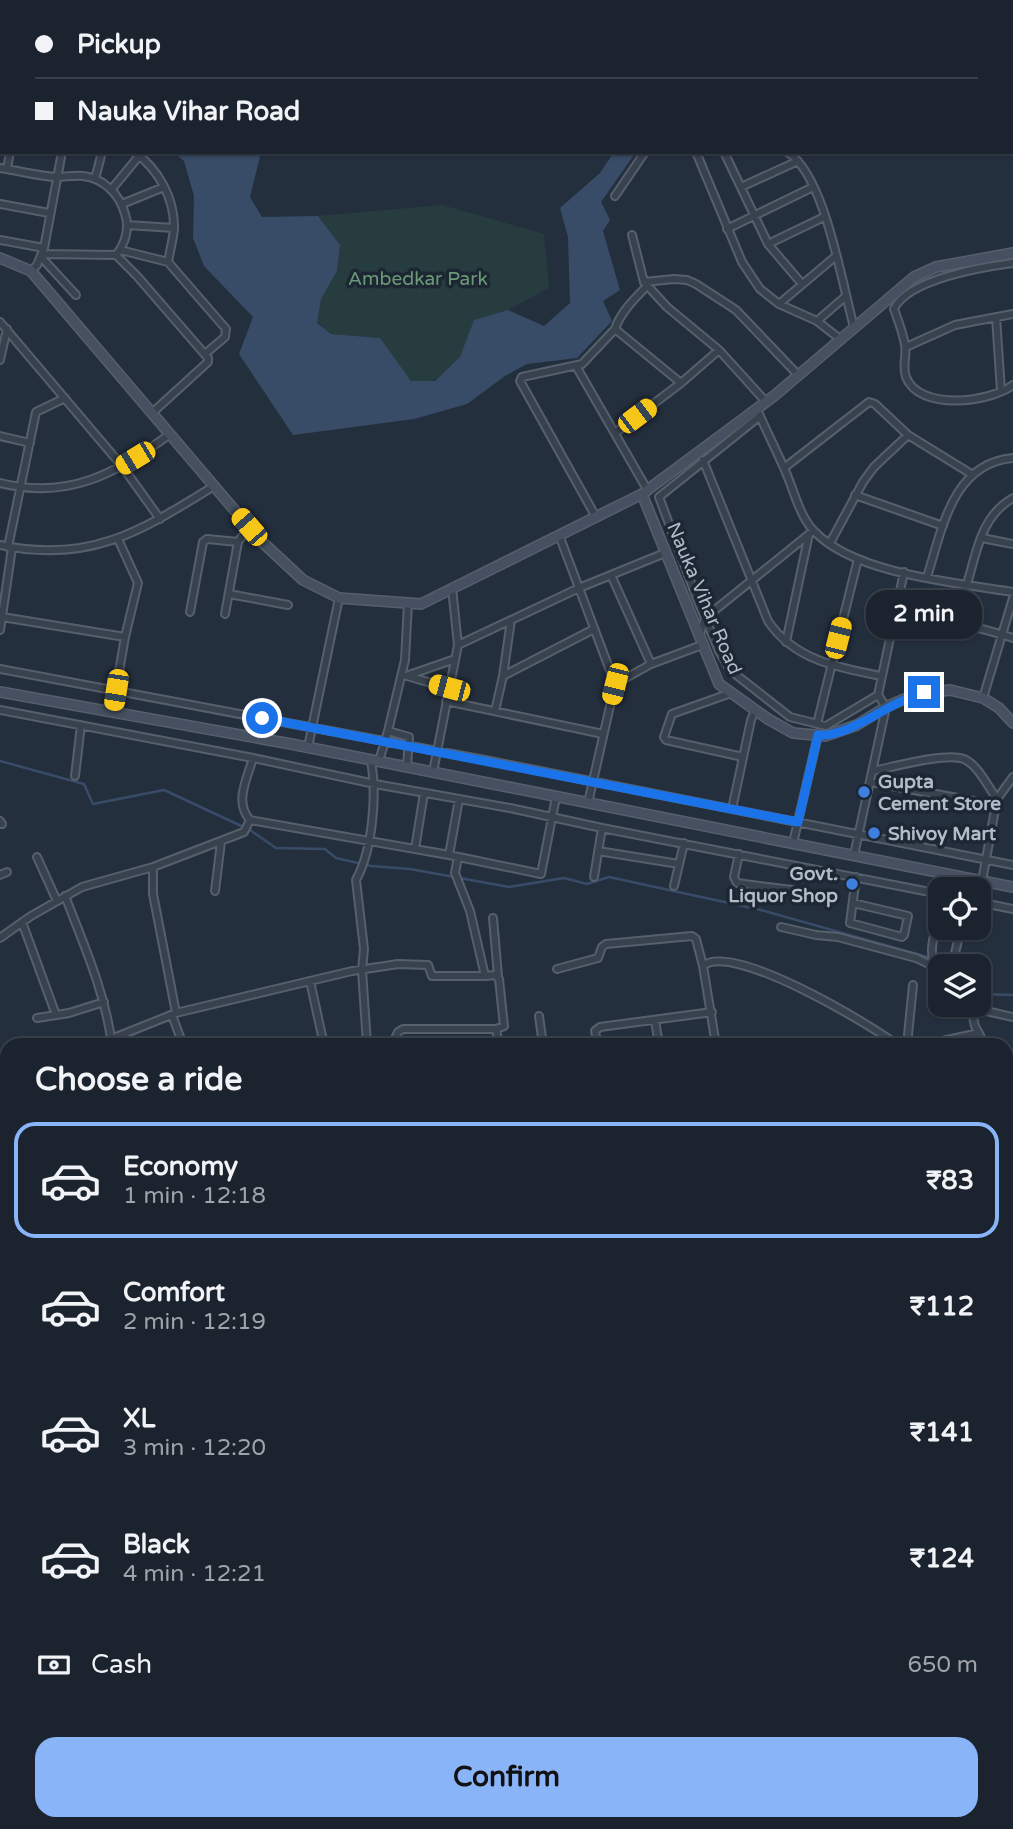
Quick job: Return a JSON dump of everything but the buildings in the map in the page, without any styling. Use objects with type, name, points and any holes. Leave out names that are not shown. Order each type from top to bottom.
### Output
[{"type":"street","points":[[31,271],[42,253],[62,154]]},
{"type":"street","points":[[95,178],[101,154]]},
{"type":"street","points":[[111,190],[137,154],[147,163],[164,187],[172,210],[174,228],[168,262]]},
{"type":"street","points":[[615,196],[644,154]]},
{"type":"street","points":[[697,154],[742,262],[760,289],[779,304],[817,321],[840,339]]},
{"type":"street","points":[[725,154],[768,244],[802,284]]},
{"type":"street","points":[[790,154],[808,173],[836,256],[854,327]]},
{"type":"street","points":[[741,187],[798,160]]},
{"type":"street","points":[[3,169],[57,177],[95,178],[111,190],[122,204],[127,234],[118,252]]},
{"type":"street","points":[[122,204],[164,187]]},
{"type":"street","points":[[727,229],[813,187]]},
{"type":"street","points":[[0,204],[49,213]]},
{"type":"street","points":[[768,244],[824,217]]},
{"type":"street","points":[[127,225],[174,228]]},
{"type":"street","points":[[632,235],[645,284],[667,307],[719,350],[766,402]]},
{"type":"street","points":[[0,240],[42,253],[118,252],[168,262],[226,329],[225,337],[205,355]]},
{"type":"street","points":[[118,252],[205,355],[208,362],[152,413]]},
{"type":"street","points":[[42,253],[76,295]]},
{"type":"street","points":[[0,258],[31,271],[249,527],[303,580],[339,598],[421,604],[645,492],[702,456],[758,413],[766,402],[901,286],[920,273],[936,267],[1013,253]]},
{"type":"street","points":[[779,304],[836,256]]},
{"type":"street","points":[[1013,263],[927,283],[912,291],[894,307],[906,347],[904,370],[915,391],[951,401],[1001,391],[1013,385]]},
{"type":"street","points":[[596,517],[520,381],[522,377],[582,364],[615,329],[617,322],[645,284],[674,279],[696,284],[736,310],[799,376]]},
{"type":"street","points":[[817,321],[846,296]]},
{"type":"street","points":[[906,347],[955,325],[1013,314]]},
{"type":"street","points":[[996,317],[1001,391]]},
{"type":"street","points":[[0,322],[122,466],[160,519]]},
{"type":"street","points":[[615,329],[681,383]]},
{"type":"street","points":[[0,360],[7,330]]},
{"type":"street","points":[[615,433],[719,350]]},
{"type":"street","points":[[576,366],[645,492]]},
{"type":"street","points":[[0,630],[10,547],[36,412],[65,398]]},
{"type":"street","points":[[784,468],[870,402],[908,435],[973,475]]},
{"type":"street","points":[[758,413],[811,532],[786,642]]},
{"type":"street","points":[[0,483],[21,488],[58,488],[93,479],[122,466],[170,434]]},
{"type":"street","points":[[830,543],[855,495],[874,467],[908,435]]},
{"type":"street","points":[[0,436],[30,443]]},
{"type":"street","points":[[702,456],[768,621],[779,636],[817,661],[881,676]]},
{"type":"street","points":[[702,456],[659,497],[705,618],[730,670],[790,717],[826,726],[878,695]]},
{"type":"street","points":[[928,577],[950,506],[963,483],[985,466],[1013,458]]},
{"type":"street","points":[[0,545],[30,551],[62,550],[118,540],[160,519],[214,486]]},
{"type":"street","name":"Nauka Vihar Road","points":[[645,492],[665,553],[719,684],[755,710],[793,733],[825,736],[857,725],[886,707],[916,694],[939,690],[984,698],[999,708],[1013,723]]},
{"type":"street","points":[[855,495],[943,526]]},
{"type":"street","points":[[967,584],[987,521],[999,506],[1013,498]]},
{"type":"street","points":[[225,614],[238,542],[249,527]]},
{"type":"street","points":[[615,684],[700,641],[705,618],[811,532]]},
{"type":"street","points":[[811,532],[858,559],[904,572],[1013,592]]},
{"type":"street","points":[[559,536],[615,684],[588,803]]},
{"type":"street","points":[[982,538],[1013,544]]},
{"type":"street","points":[[190,612],[203,542],[207,539],[238,542]]},
{"type":"street","points":[[113,712],[125,637],[138,583],[118,540]]},
{"type":"street","points":[[458,645],[579,587],[665,553]]},
{"type":"street","points":[[817,724],[858,559]]},
{"type":"street","points":[[854,855],[886,707],[878,695],[904,572]]},
{"type":"street","points":[[611,575],[651,664]]},
{"type":"street","points":[[433,772],[458,645],[452,588]]},
{"type":"street","points":[[229,594],[288,605]]},
{"type":"street","points":[[308,747],[339,598]]},
{"type":"street","points":[[984,698],[1013,598]]},
{"type":"street","points":[[368,1038],[362,970],[364,949],[356,880],[361,872],[368,840],[375,761],[388,732],[404,676],[408,603]]},
{"type":"street","points":[[2,617],[125,637]]},
{"type":"street","points":[[495,711],[511,620]]},
{"type":"street","points":[[889,636],[915,627],[948,623],[973,626],[1013,638]]},
{"type":"street","points":[[503,676],[594,629]]},
{"type":"street","points":[[404,676],[455,659]]},
{"type":"street","points":[[0,669],[312,727],[1013,865]]},
{"type":"street","points":[[719,684],[730,670]]},
{"type":"street","points":[[404,676],[449,688]]},
{"type":"street","points":[[0,692],[308,747],[965,877]]},
{"type":"street","points":[[731,693],[672,714],[664,737],[666,740],[743,757]]},
{"type":"street","points":[[446,701],[603,734]]},
{"type":"street","points":[[0,710],[928,892]]},
{"type":"street","points":[[732,809],[755,710]]},
{"type":"street","points":[[75,776],[81,725]]},
{"type":"street","points":[[388,732],[410,737],[407,767]]},
{"type":"street","points":[[793,843],[818,735]]},
{"type":"street","points":[[253,758],[241,800],[249,822],[368,840],[541,874],[556,797]]},
{"type":"street","points":[[873,771],[945,758],[963,758],[975,769],[997,802]]},
{"type":"street","points":[[983,877],[997,802],[1013,777]]},
{"type":"street","points":[[870,782],[997,802]]},
{"type":"street","points":[[415,849],[424,793]]},
{"type":"street","points":[[449,855],[459,799]]},
{"type":"street","points":[[0,939],[82,887],[153,867],[221,842],[244,832],[249,822]]},
{"type":"street","points":[[594,877],[602,828]]},
{"type":"street","points":[[215,891],[221,842]]},
{"type":"street","points":[[674,886],[684,843]]},
{"type":"street","points":[[598,851],[679,864]]},
{"type":"street","points":[[739,854],[734,877],[737,883],[792,890]]},
{"type":"street","points":[[37,857],[57,901]]},
{"type":"street","points":[[458,857],[456,876],[470,911],[485,976]]},
{"type":"street","points":[[153,867],[153,894],[174,1014],[181,1038]]},
{"type":"street","points":[[947,877],[948,873]]},
{"type":"street","points":[[853,903],[908,916],[904,935],[902,937],[852,924],[849,920],[856,877]]},
{"type":"street","points":[[991,883],[1013,887]]},
{"type":"street","points":[[65,897],[104,1002],[110,1038]]},
{"type":"street","points":[[991,905],[1013,909]]},
{"type":"street","points":[[395,1038],[403,1029],[496,1029],[504,1026],[494,918]]},
{"type":"street","points":[[23,922],[56,1015]]},
{"type":"street","points":[[781,927],[838,937],[928,962]]},
{"type":"street","points":[[557,970],[598,958],[606,944],[692,936],[703,966],[715,1038]]},
{"type":"street","points":[[955,953],[958,940]]},
{"type":"street","points":[[703,966],[712,961],[728,962],[763,971],[860,1021],[886,1038]]},
{"type":"street","points":[[120,1038],[174,1014],[362,970],[413,963],[428,965],[432,976],[498,976]]},
{"type":"street","points":[[310,981],[322,1038]]},
{"type":"street","points":[[908,1038],[913,985]]},
{"type":"street","points":[[37,1018],[104,1002]]},
{"type":"street","points":[[596,1038],[595,1031],[600,1027],[712,1012]]},
{"type":"street","points":[[991,1012],[1013,1017]]},
{"type":"street","points":[[539,1016],[542,1038]]},
{"type":"street","points":[[975,1017],[982,1038]]},
{"type":"street","points":[[654,1020],[658,1038]]},
{"type":"street","points":[[496,1029],[498,1038]]},
{"type":"street","points":[[956,1038],[979,1033]]},
{"type":"green space","name":"Ambedkar Park","points":[[442,205],[544,234],[549,288],[508,310],[474,320],[465,347],[450,368],[435,380],[414,382],[398,369],[380,338],[331,334],[317,322],[321,299],[337,271],[340,245],[318,216]]},
{"type":"water","points":[[175,154],[261,154],[250,197],[262,217],[318,216],[340,245],[337,271],[321,299],[317,323],[331,334],[380,338],[411,381],[435,381],[460,357],[474,320],[508,310],[544,326],[570,303],[568,237],[560,208],[600,173],[613,154],[635,154],[601,202],[610,220],[603,231],[620,290],[603,301],[612,321],[577,358],[527,364],[505,376],[467,404],[414,419],[293,435],[239,354],[253,317],[204,266],[193,238],[194,196],[184,161]]},
{"type":"waterway","points":[[0,761],[84,784],[93,804],[164,790],[250,830],[276,848],[325,849],[336,858],[371,866],[410,869],[509,887],[564,878],[587,884],[609,877],[761,910],[928,957]]},
{"type":"waterway","points":[[991,994],[1013,995]]},
{"type":"place","name":"Gupta Cement Store","points":[[864,792]]},
{"type":"place","name":"Shivoy Mart","points":[[874,833]]},
{"type":"place","name":"Govt. Liquor Shop","points":[[852,884]]},
{"type":"route","points":[[262,718],[798,822],[818,735],[825,736],[857,725],[886,707],[924,692]]}]
